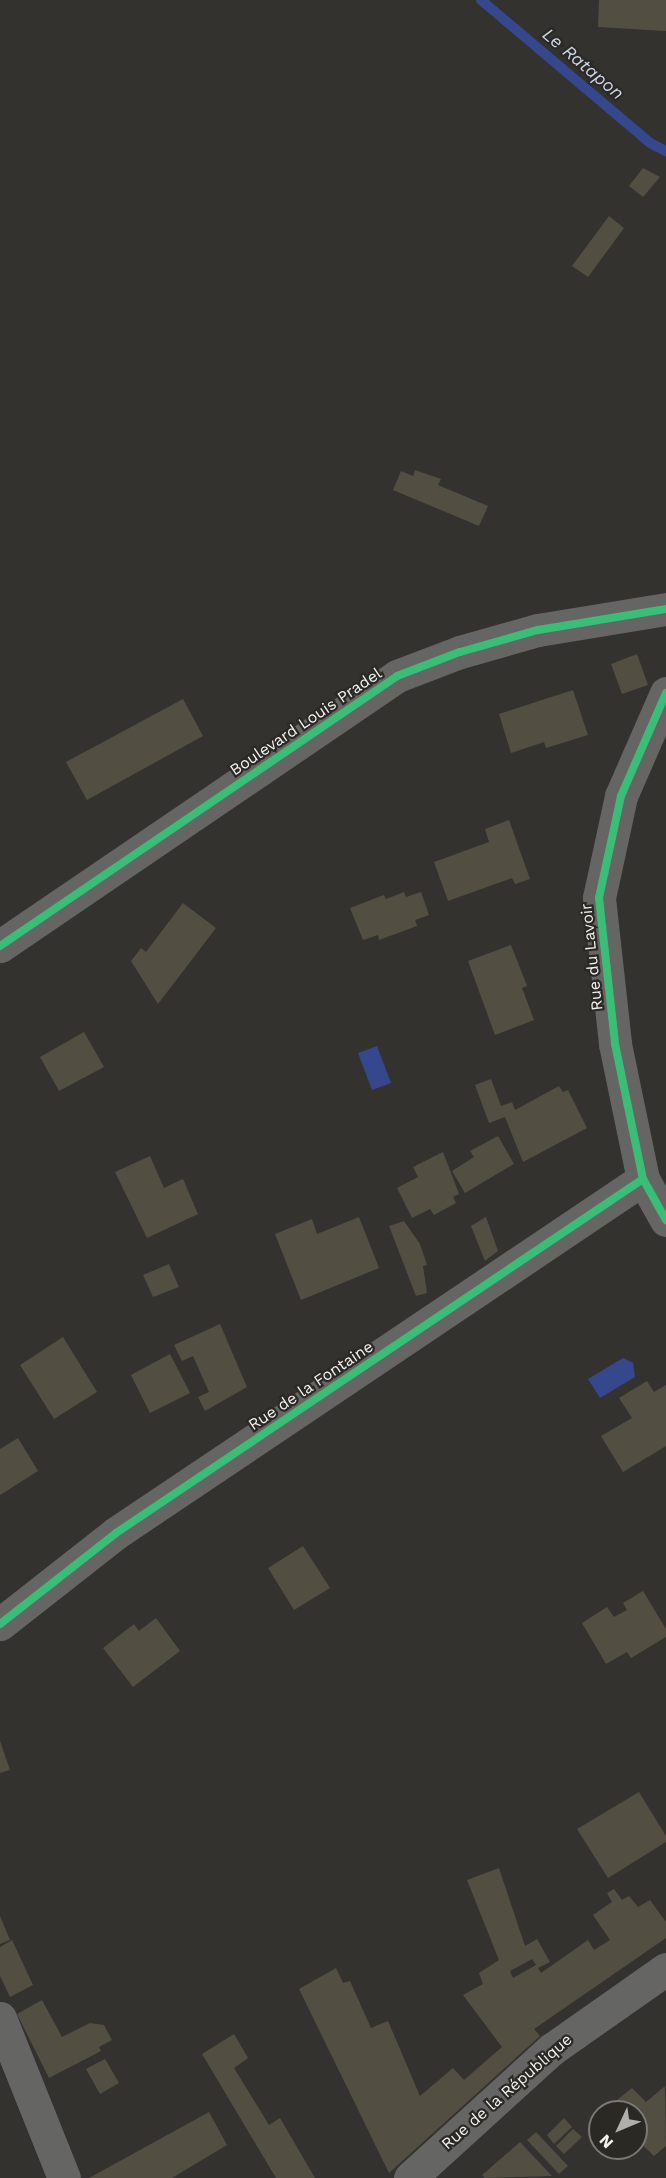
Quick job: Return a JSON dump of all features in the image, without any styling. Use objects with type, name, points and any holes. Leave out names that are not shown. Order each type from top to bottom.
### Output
[{"type":"street","name":"Boulevard Louis Pradel","points":[[0,946],[397,676],[460,652],[538,630],[666,609]]},
{"type":"street","name":"Rue du Lavoir","points":[[666,693],[621,796],[599,898],[615,1044],[643,1179],[666,1220]]},
{"type":"street","name":"Rue de la Fontaine","points":[[0,1624],[116,1533],[643,1179]]},
{"type":"street","name":"Rue de la République","points":[[410,2178],[552,2049],[666,1969]]},
{"type":"street","points":[[0,2018],[64,2178]]},
{"type":"water","points":[[377,1046],[391,1083],[372,1090],[358,1053]]},
{"type":"water","points":[[623,1358],[633,1363],[635,1377],[600,1398],[588,1379]]},
{"type":"building","points":[[599,0],[666,0],[666,31],[598,27]]},
{"type":"building","points":[[643,168],[660,177],[643,197],[629,186]]},
{"type":"building","points":[[609,216],[624,228],[588,277],[572,266]]},
{"type":"building","points":[[415,470],[441,479],[438,485],[488,506],[479,526],[393,490],[401,471],[413,476]]},
{"type":"building","points":[[637,654],[648,685],[622,694],[611,664]]},
{"type":"building","points":[[573,690],[588,735],[546,748],[544,742],[511,753],[499,714]]},
{"type":"building","points":[[183,699],[203,736],[87,800],[66,762]]},
{"type":"building","points":[[509,820],[530,879],[515,884],[512,878],[448,901],[434,862],[489,842],[485,829]]},
{"type":"building","points":[[404,892],[406,897],[421,892],[429,915],[415,920],[417,926],[379,940],[378,935],[363,940],[350,908],[384,895],[386,899]]},
{"type":"building","points":[[183,903],[216,928],[158,1004],[131,961],[141,948],[146,952]]},
{"type":"building","points":[[511,945],[527,986],[522,988],[534,1020],[495,1035],[468,961]]},
{"type":"building","points":[[84,1032],[104,1067],[59,1091],[40,1057]]},
{"type":"building","points":[[491,1079],[501,1106],[512,1102],[515,1110],[559,1086],[563,1092],[568,1090],[587,1128],[523,1162],[505,1117],[489,1123],[475,1085]]},
{"type":"building","points":[[498,1136],[514,1164],[465,1193],[452,1171],[474,1157],[470,1151]]},
{"type":"building","points":[[443,1152],[459,1194],[453,1197],[456,1203],[434,1215],[430,1209],[412,1218],[397,1188],[418,1177],[413,1167]]},
{"type":"building","points":[[150,1156],[164,1188],[183,1179],[198,1214],[147,1238],[115,1172]]},
{"type":"building","points":[[359,1217],[379,1268],[301,1300],[275,1234],[312,1219],[317,1234]]},
{"type":"building","points":[[486,1217],[498,1251],[485,1261],[471,1226]]},
{"type":"building","points":[[404,1221],[420,1244],[427,1265],[423,1266],[427,1293],[416,1296],[389,1226]]},
{"type":"building","points":[[169,1264],[179,1287],[153,1297],[143,1275]]},
{"type":"building","points":[[220,1324],[247,1387],[205,1411],[198,1397],[209,1392],[193,1356],[182,1361],[174,1345]]},
{"type":"building","points":[[63,1337],[97,1392],[54,1419],[20,1365]]},
{"type":"building","points":[[170,1354],[190,1393],[150,1413],[131,1375]]},
{"type":"building","points":[[647,1381],[654,1392],[666,1385],[666,1446],[623,1472],[601,1436],[632,1418],[619,1398]]},
{"type":"building","points":[[18,1438],[38,1471],[0,1495],[0,1449]]},
{"type":"building","points":[[303,1546],[330,1588],[294,1610],[268,1568]]},
{"type":"building","points":[[643,1591],[666,1629],[666,1637],[631,1658],[627,1652],[606,1664],[582,1623],[607,1607],[614,1617],[627,1610],[623,1603]]},
{"type":"building","points":[[156,1618],[180,1651],[133,1687],[103,1648],[134,1624],[139,1631]]},
{"type":"building","points":[[0,1741],[10,1770],[0,1773]]},
{"type":"building","points":[[639,1792],[666,1836],[666,1842],[608,1878],[577,1829]]},
{"type":"building","points":[[499,1868],[525,1946],[537,1939],[550,1962],[538,1968],[541,1973],[588,1940],[594,1950],[610,1940],[593,1915],[612,1902],[607,1893],[614,1889],[622,1900],[629,1896],[638,1907],[650,1900],[666,1922],[666,1938],[534,2029],[540,2036],[389,2173],[299,1989],[336,1968],[343,1983],[350,1981],[371,2028],[388,2021],[420,2096],[453,2068],[464,2080],[502,2047],[463,1995],[483,1984],[479,1973],[499,1960],[467,1880]],"holes":[[[532,1959],[536,1965],[513,1978],[510,1971]]]},
{"type":"building","points":[[0,1916],[10,1940],[0,1944]]},
{"type":"building","points":[[12,1940],[33,1985],[10,1997],[0,1976],[0,1947]]},
{"type":"building","points":[[42,2000],[62,2037],[90,2023],[104,2025],[112,2040],[99,2047],[101,2051],[49,2078],[17,2014]]},
{"type":"building","points":[[234,2034],[248,2058],[234,2068],[269,2125],[280,2118],[315,2178],[276,2178],[202,2054]]},
{"type":"building","points":[[105,2059],[119,2083],[100,2094],[86,2069]]},
{"type":"building","points":[[665,2086],[666,2146],[654,2156],[648,2150],[648,2100]]},
{"type":"building","points":[[632,2088],[644,2100],[617,2100]]},
{"type":"building","points":[[209,2112],[227,2145],[172,2178],[89,2178]]},
{"type":"building","points":[[564,2118],[572,2127],[554,2144],[547,2135]]},
{"type":"building","points":[[573,2129],[582,2137],[564,2154],[556,2146]]},
{"type":"building","points":[[536,2132],[568,2166],[559,2174],[527,2140]]},
{"type":"building","points":[[520,2142],[552,2176],[485,2178],[482,2175]]},
{"type":"waterway","name":"Le Ratapon","points":[[481,0],[650,143],[666,151]]},
{"type":"cycle path","points":[[0,946],[397,676],[460,652],[538,630],[666,609]]},
{"type":"cycle path","points":[[666,693],[621,796],[599,898],[615,1044],[643,1179],[666,1220]]},
{"type":"cycle path","points":[[0,1624],[116,1533],[643,1179]]}]
